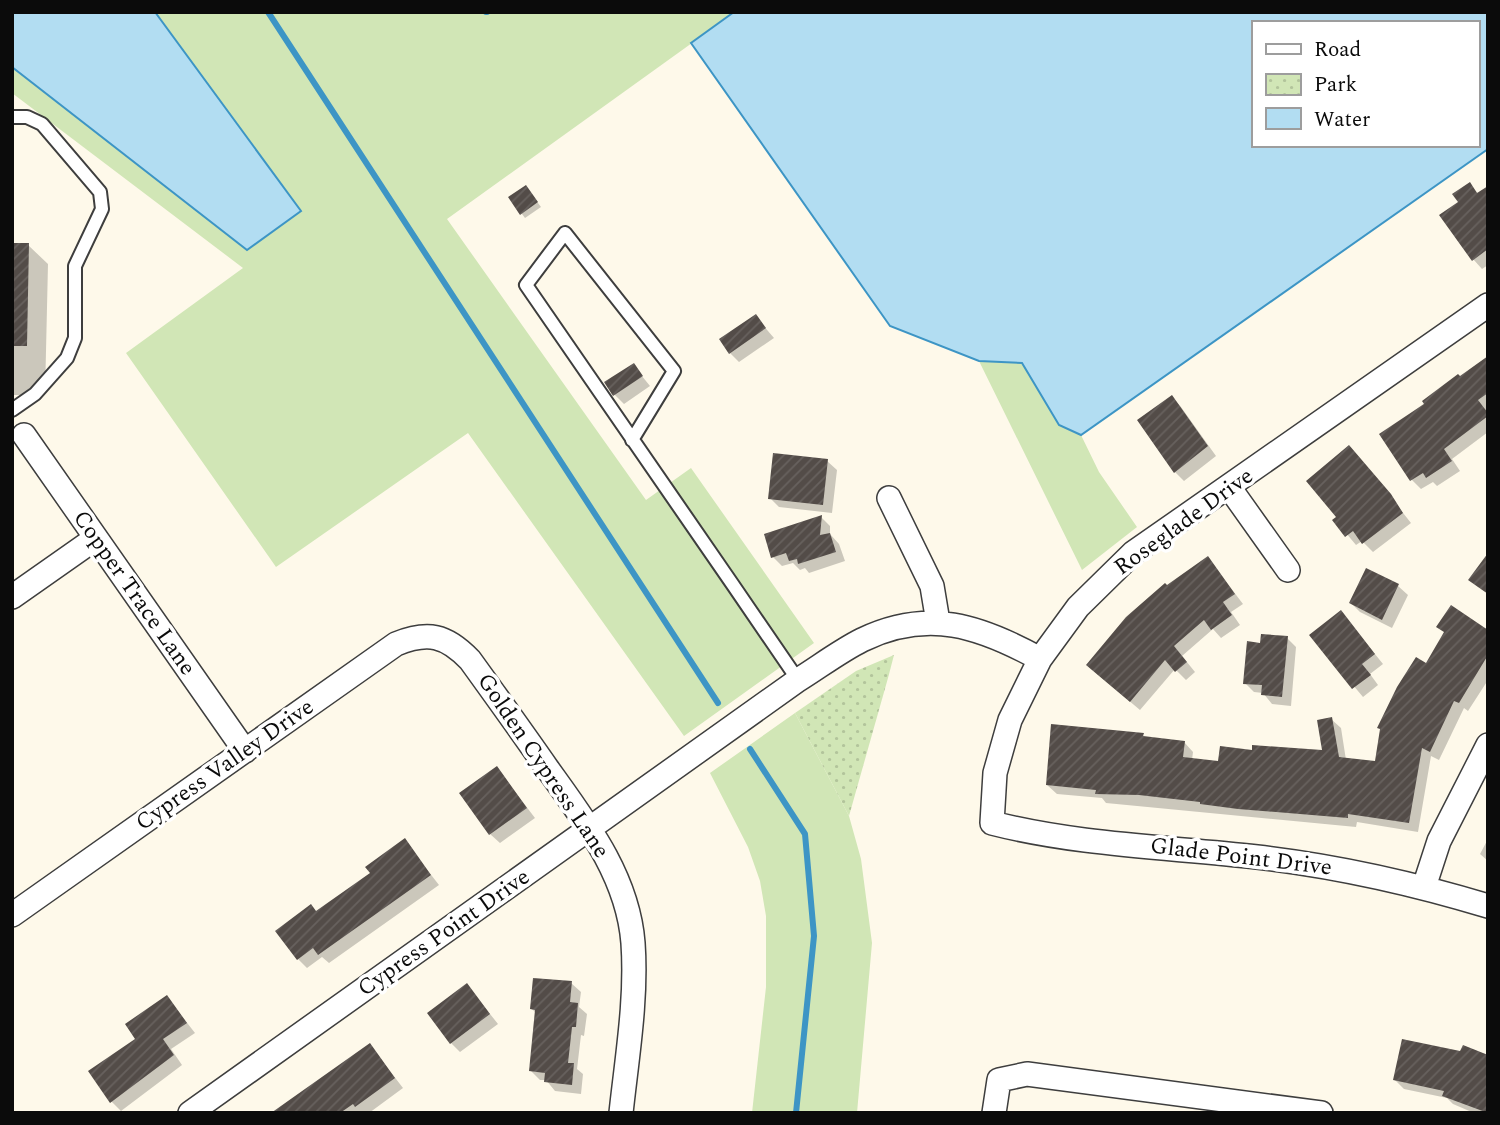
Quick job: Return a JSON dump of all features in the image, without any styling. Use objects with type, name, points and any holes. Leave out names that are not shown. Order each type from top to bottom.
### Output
[{"type":"street","name":"Roseglade Drive","points":[[992,823],[995,773],[1010,720],[1040,659],[1078,607],[1133,553],[1488,305]]},
{"type":"street","name":"Copper Trace Lane","points":[[24,435],[245,751]]},
{"type":"street","points":[[1229,487],[1288,570]]},
{"type":"street","points":[[888,498],[932,586],[938,622]]},
{"type":"street","points":[[12,597],[96,538]]},
{"type":"street","points":[[799,680],[862,640],[904,625],[938,622],[981,631],[1040,659]]},
{"type":"street","name":"Cypress Valley Drive","points":[[12,915],[396,644],[411,638],[429,636],[445,640]]},
{"type":"street","name":"Golden Cypress Lane","points":[[445,640],[459,648],[470,660],[590,830],[620,887],[633,940],[633,995],[621,1113]]},
{"type":"street","name":"Cypress Point Drive","points":[[190,1113],[799,680]]},
{"type":"street","points":[[1424,887],[1439,841],[1488,745]]},
{"type":"street","name":"Glade Point Drive","points":[[992,823],[1037,834],[1260,857],[1324,867],[1424,887],[1488,906]]},
{"type":"street","points":[[994,1113],[999,1080],[1027,1074],[1321,1113]]},
{"type":"lane","points":[[12,117],[27,117],[42,124],[100,192],[102,209],[75,266],[75,338],[67,358],[35,394],[12,410]]},
{"type":"lane","points":[[632,440],[674,371],[565,233],[526,285],[632,440],[799,680]]},
{"type":"green space","points":[[12,12],[1488,12],[1488,149],[1081,435],[1099,472],[1137,527],[1082,570],[979,361],[890,326],[692,43],[447,219],[646,500],[691,468],[814,643],[684,736],[468,433],[276,567],[126,353],[243,268],[12,93]]},
{"type":"green space","points":[[894,655],[849,816],[795,713],[856,671]]},
{"type":"green space","points":[[795,713],[849,816],[861,859],[872,943],[857,1113],[752,1113],[766,987],[766,916],[760,881],[748,847],[710,773]]},
{"type":"water","points":[[12,12],[155,12],[301,211],[247,250],[12,67]]},
{"type":"water","points":[[734,12],[1488,12],[1488,149],[1081,435],[1059,425],[1022,363],[979,361],[890,326],[691,43]]},
{"type":"building","points":[[1470,182],[1477,193],[1488,186],[1488,249],[1472,261],[1439,215],[1458,202],[1452,194]]},
{"type":"building","points":[[526,185],[538,202],[520,215],[508,197]]},
{"type":"building","points":[[12,243],[29,243],[27,346],[12,346]]},
{"type":"building","points":[[756,314],[766,328],[729,354],[719,339]]},
{"type":"building","points":[[1488,356],[1488,393],[1478,400],[1488,416],[1444,449],[1452,461],[1426,478],[1423,473],[1410,481],[1379,434],[1424,404],[1422,401],[1458,374],[1460,376]]},
{"type":"building","points":[[634,363],[643,376],[613,396],[604,382]]},
{"type":"building","points":[[1172,395],[1208,446],[1174,473],[1137,420]]},
{"type":"building","points":[[1349,445],[1391,494],[1403,513],[1362,544],[1353,531],[1345,537],[1332,520],[1336,517],[1306,481]]},
{"type":"building","points":[[773,453],[828,459],[823,505],[768,499]]},
{"type":"building","points":[[822,515],[820,535],[830,533],[836,552],[798,564],[797,559],[789,561],[786,553],[771,558],[764,534]]},
{"type":"building","points":[[1488,553],[1488,594],[1468,580]]},
{"type":"building","points":[[1208,556],[1235,594],[1223,602],[1232,615],[1211,630],[1204,620],[1174,646],[1187,662],[1175,672],[1165,660],[1130,702],[1086,665],[1126,617],[1165,583],[1167,585]]},
{"type":"building","points":[[1366,568],[1399,584],[1382,620],[1349,603]]},
{"type":"building","points":[[1451,605],[1488,630],[1488,655],[1459,703],[1454,701],[1430,752],[1422,748],[1409,823],[1348,814],[1348,818],[1238,809],[1139,795],[1095,794],[1096,790],[1046,785],[1051,724],[1144,733],[1143,736],[1185,741],[1183,757],[1218,761],[1220,746],[1252,750],[1252,745],[1322,750],[1317,720],[1332,717],[1339,757],[1375,761],[1380,729],[1377,728],[1397,687],[1416,657],[1426,663],[1444,632],[1436,627]]},
{"type":"building","points":[[1341,610],[1375,654],[1362,664],[1371,675],[1352,689],[1309,635]]},
{"type":"building","points":[[1261,634],[1288,636],[1282,697],[1261,695],[1262,685],[1243,684],[1247,641],[1260,643]]},
{"type":"building","points":[[497,766],[527,808],[489,835],[459,793]]},
{"type":"building","points":[[405,838],[431,875],[318,955],[313,948],[297,960],[275,931],[311,904],[316,911],[370,873],[365,867]]},
{"type":"building","points":[[533,978],[572,981],[570,1002],[578,1003],[568,1063],[574,1063],[572,1085],[544,1082],[545,1073],[529,1071],[535,1010],[530,1009]]},
{"type":"building","points":[[467,983],[490,1014],[450,1044],[427,1013]]},
{"type":"building","points":[[167,995],[187,1023],[163,1039],[174,1055],[110,1103],[88,1071],[135,1039],[125,1024]]},
{"type":"building","points":[[1402,1039],[1460,1051],[1463,1045],[1488,1055],[1488,1113],[1442,1096],[1444,1091],[1393,1080]]},
{"type":"building","points":[[370,1043],[395,1078],[355,1107],[353,1104],[340,1113],[271,1113]]},
{"type":"waterway","points":[[268,12],[718,703]]},
{"type":"waterway","points":[[750,749],[805,834],[814,936],[796,1113]]}]
